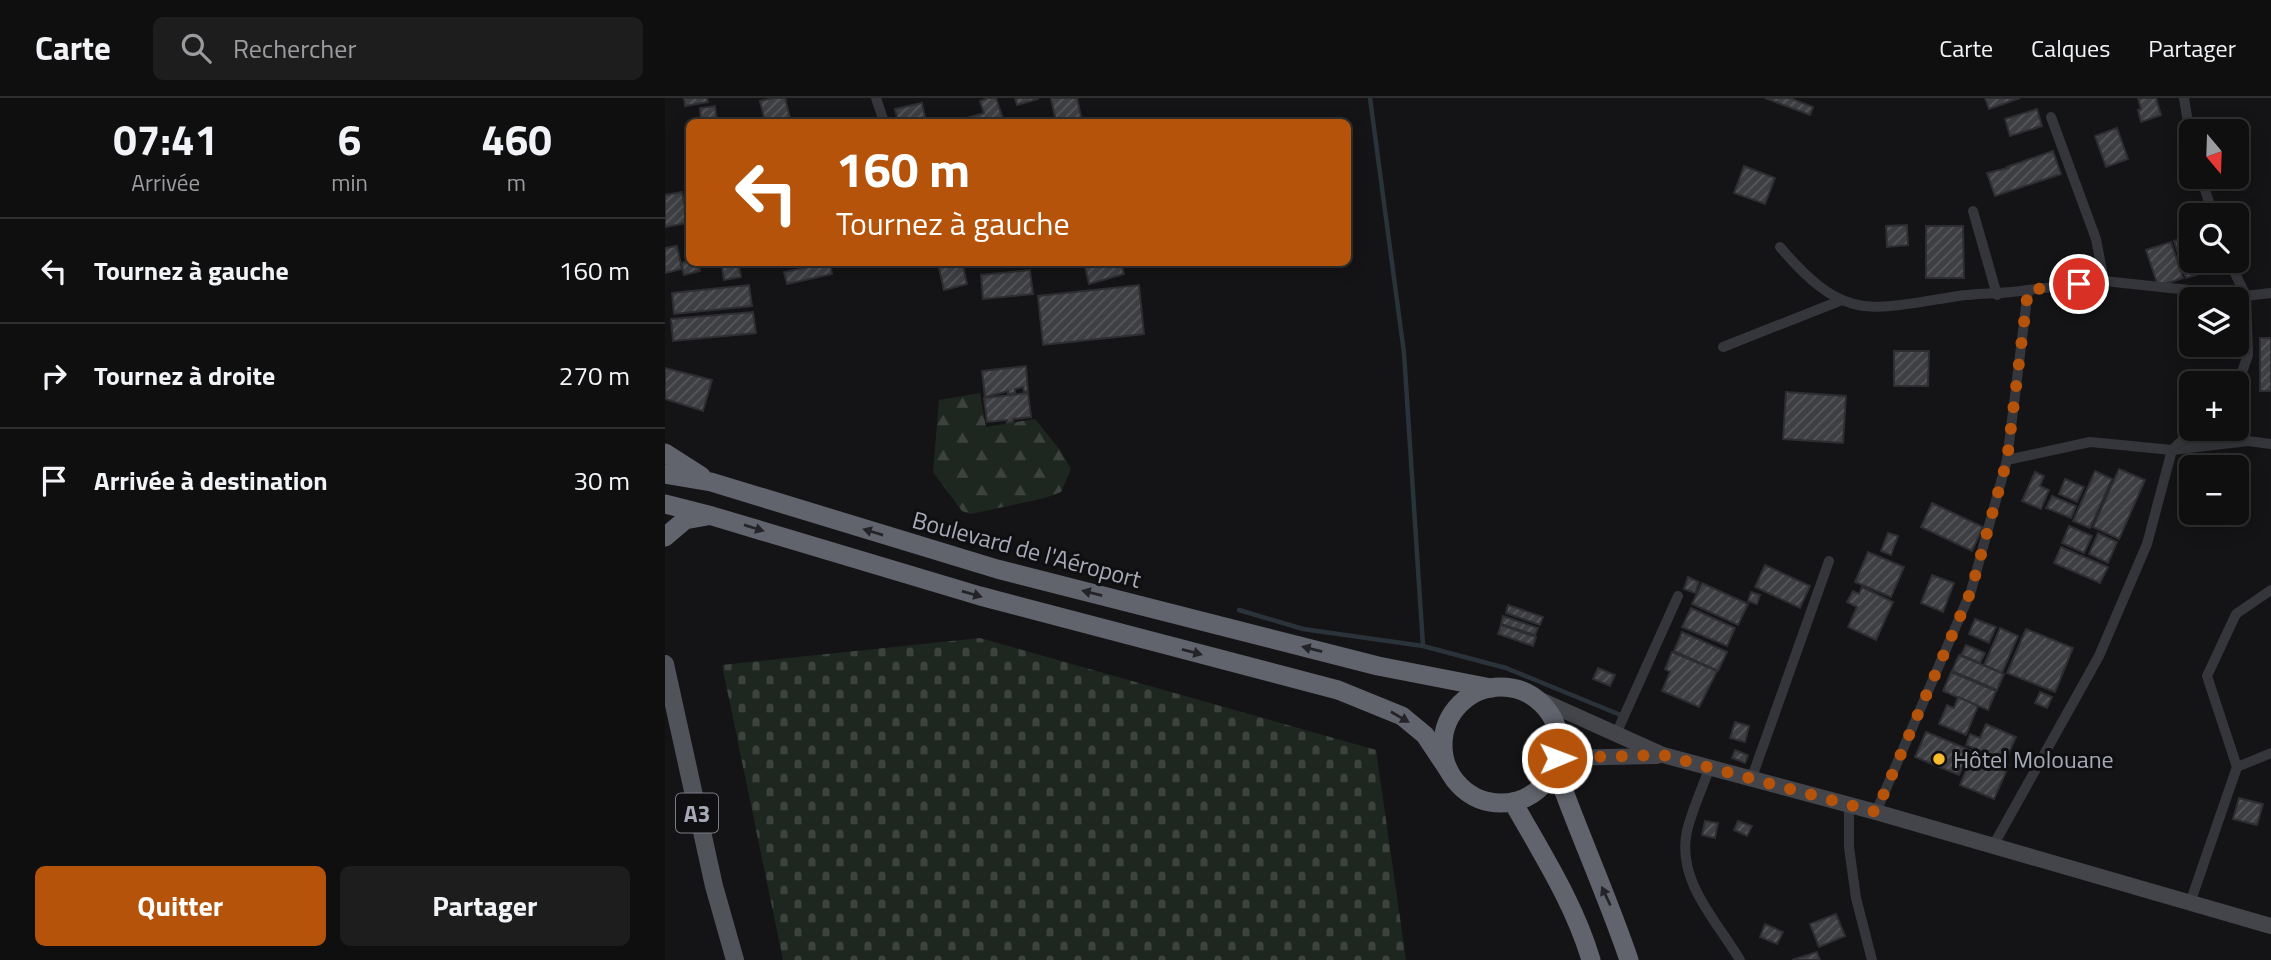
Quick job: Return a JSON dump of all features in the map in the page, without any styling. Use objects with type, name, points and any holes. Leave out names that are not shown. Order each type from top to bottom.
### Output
[{"type":"highway","points":[[665,453],[711,482]]},
{"type":"highway","name":"Boulevard de l'Aéroport","points":[[665,474],[711,482],[997,569],[1378,666],[1490,688]]},
{"type":"highway","points":[[665,504],[980,596],[1338,690],[1402,716],[1425,735],[1449,771],[1460,787],[1475,798],[1494,803],[1513,802],[1531,795],[1545,783],[1556,763],[1560,748],[1558,729],[1549,712],[1536,698],[1522,690],[1490,688],[1473,694],[1459,705],[1449,719],[1443,736],[1443,754],[1449,771]]},
{"type":"highway","points":[[665,537],[685,520],[712,516]]},
{"type":"highway","points":[[1556,763],[1570,807],[1610,903],[1629,960]]},
{"type":"highway","points":[[1513,802],[1558,879],[1584,937],[1591,960]]},
{"type":"main road","name":"A3","points":[[665,664],[711,873],[735,960]]},
{"type":"street","points":[[876,98],[883,119]]},
{"type":"street","points":[[2183,98],[2187,119]]},
{"type":"street","points":[[2050,117],[2096,239],[2104,281]]},
{"type":"street","points":[[1973,211],[1997,295]]},
{"type":"street","points":[[1780,247],[1803,274],[1828,294],[1859,307],[1887,308],[1962,296],[1997,295],[2104,281],[2179,289]]},
{"type":"street","points":[[1876,812],[1971,591],[2007,460],[2028,290]]},
{"type":"street","points":[[2249,296],[2271,293]]},
{"type":"street","points":[[1723,347],[1842,300]]},
{"type":"street","points":[[1993,846],[2099,656],[2147,544],[2172,450],[2181,441]]},
{"type":"street","points":[[2007,460],[2090,442],[2172,450],[2248,441],[2271,444]]},
{"type":"street","points":[[1751,780],[1829,561]]},
{"type":"street","points":[[2190,903],[2237,767],[2207,676],[2236,614],[2271,590]]},
{"type":"street","points":[[1616,734],[1678,596]]},
{"type":"street","points":[[1536,698],[1663,755],[1876,812],[2271,926]]},
{"type":"street","points":[[2237,767],[2271,753]]},
{"type":"street","points":[[1556,763],[1663,755]]},
{"type":"street","points":[[1709,769],[1687,832],[1686,850],[1692,882],[1702,905],[1740,960]]},
{"type":"street","points":[[1849,805],[1849,847],[1856,898],[1872,960]]},
{"type":"green space","points":[[980,393],[986,427],[1035,419],[1060,450],[1071,469],[1061,492],[971,514],[962,511],[933,472],[939,400]]},
{"type":"green space","points":[[980,638],[1376,750],[1406,960],[783,960],[722,665]]},
{"type":"building","points":[[684,98],[707,98],[708,102],[685,106]]},
{"type":"building","points":[[785,98],[790,119],[764,119],[760,101]]},
{"type":"building","points":[[996,98],[1003,119],[967,119],[984,113],[980,101]]},
{"type":"building","points":[[1015,98],[1038,98],[1038,99],[1017,105]]},
{"type":"building","points":[[1051,98],[1077,98],[1082,119],[1055,119]]},
{"type":"building","points":[[1765,98],[1790,98],[1813,107],[1810,115]]},
{"type":"building","points":[[1985,98],[2020,98],[1989,109]]},
{"type":"building","points":[[2138,98],[2156,98],[2161,115],[2141,122]]},
{"type":"building","points":[[922,103],[925,119],[897,119],[895,109]]},
{"type":"building","points":[[715,106],[717,119],[701,119],[700,108]]},
{"type":"building","points":[[2037,109],[2042,126],[2010,136],[2005,119]]},
{"type":"building","points":[[2117,128],[2128,159],[2106,167],[2095,136]]},
{"type":"building","points":[[2053,151],[2061,174],[1995,196],[1987,173]]},
{"type":"building","points":[[1744,166],[1775,178],[1765,204],[1734,193]]},
{"type":"building","points":[[682,192],[686,223],[665,227],[665,195]]},
{"type":"building","points":[[1907,225],[1908,245],[1887,247],[1886,226]]},
{"type":"building","points":[[1926,226],[1963,226],[1964,278],[1926,278]]},
{"type":"building","points":[[2179,240],[2179,256],[2174,241]]},
{"type":"building","points":[[2171,242],[2179,273],[2183,278],[2158,286],[2146,250]]},
{"type":"building","points":[[677,246],[682,269],[665,273],[665,248]]},
{"type":"building","points":[[686,262],[686,266],[699,266],[700,271],[684,275],[681,263]]},
{"type":"building","points":[[722,266],[739,266],[741,277],[724,280]]},
{"type":"building","points":[[831,266],[832,274],[787,284],[784,272]]},
{"type":"building","points":[[938,266],[963,266],[967,284],[944,290]]},
{"type":"building","points":[[1085,266],[1122,266],[1124,274],[1089,284]]},
{"type":"building","points":[[1030,270],[1033,294],[983,299],[981,275]]},
{"type":"building","points":[[2184,273],[2202,273],[2186,278]]},
{"type":"building","points":[[749,285],[752,306],[674,314],[672,293]]},
{"type":"building","points":[[1139,285],[1144,334],[1043,345],[1038,296]]},
{"type":"building","points":[[753,312],[756,333],[673,341],[671,319]]},
{"type":"building","points":[[2260,338],[2271,338],[2271,391],[2260,391]]},
{"type":"building","points":[[1894,351],[1929,351],[1928,386],[1894,386]]},
{"type":"building","points":[[1026,366],[1028,392],[1024,392],[1023,387],[1015,389],[1015,393],[1008,394],[1008,391],[985,397],[982,371]]},
{"type":"building","points":[[665,368],[712,380],[703,411],[665,399]]},
{"type":"building","points":[[1786,392],[1846,396],[1843,443],[1783,439]]},
{"type":"building","points":[[1028,393],[1031,417],[1013,419],[1013,422],[1007,423],[1007,420],[987,422],[984,398]]},
{"type":"building","points":[[2119,469],[2145,480],[2119,539],[2093,527]]},
{"type":"building","points":[[2095,471],[2112,479],[2090,528],[2073,521]]},
{"type":"building","points":[[2035,472],[2044,476],[2040,486],[2049,490],[2041,509],[2022,501]]},
{"type":"building","points":[[2065,479],[2084,487],[2077,502],[2059,494]]},
{"type":"building","points":[[2052,496],[2076,506],[2071,518],[2046,508]]},
{"type":"building","points":[[1932,503],[1983,527],[1972,551],[1921,527]]},
{"type":"building","points":[[2069,526],[2092,536],[2084,553],[2062,543]]},
{"type":"building","points":[[1888,533],[1898,536],[1891,555],[1881,551]]},
{"type":"building","points":[[2098,533],[2117,542],[2108,563],[2089,554]]},
{"type":"building","points":[[2061,547],[2108,567],[2100,583],[2054,563]]},
{"type":"building","points":[[1868,552],[1904,567],[1891,597],[1855,582]]},
{"type":"building","points":[[1765,565],[1810,586],[1800,608],[1755,587]]},
{"type":"building","points":[[1932,575],[1954,583],[1943,612],[1921,603]]},
{"type":"building","points":[[1688,577],[1699,582],[1695,593],[1684,589]]},
{"type":"building","points":[[1702,583],[1748,604],[1738,625],[1692,604]]},
{"type":"building","points":[[1862,587],[1893,602],[1876,640],[1848,627],[1857,607],[1847,602],[1853,591],[1859,594]]},
{"type":"building","points":[[1751,592],[1760,595],[1757,604],[1748,601]]},
{"type":"building","points":[[1508,605],[1543,617],[1540,625],[1506,613]]},
{"type":"building","points":[[1691,608],[1735,628],[1727,646],[1682,627]]},
{"type":"building","points":[[1503,616],[1538,628],[1535,635],[1501,624]]},
{"type":"building","points":[[1975,619],[1996,627],[1989,643],[1969,634]]},
{"type":"building","points":[[1501,625],[1536,637],[1533,646],[1498,634]]},
{"type":"building","points":[[2000,628],[2018,636],[2002,673],[1984,665]]},
{"type":"building","points":[[2026,629],[2073,648],[2055,692],[2007,673]]},
{"type":"building","points":[[1682,632],[1727,652],[1718,671],[1674,651]]},
{"type":"building","points":[[1966,645],[1985,653],[1980,663],[1961,655]]},
{"type":"building","points":[[1672,652],[1717,671],[1699,707],[1662,691],[1670,672],[1665,669]]},
{"type":"building","points":[[1959,655],[2004,674],[1997,690],[1952,671]]},
{"type":"building","points":[[1598,668],[1615,675],[1610,686],[1593,679]]},
{"type":"building","points":[[1951,672],[1996,691],[1988,710],[1943,691]]},
{"type":"building","points":[[2040,692],[2052,697],[2047,708],[2035,703]]},
{"type":"building","points":[[1958,697],[1978,706],[1966,735],[1939,724],[1947,705],[1954,708]]},
{"type":"building","points":[[1735,722],[1749,726],[1745,742],[1730,738]]},
{"type":"building","points":[[1986,724],[2016,737],[2005,761],[1966,745],[1970,734],[1980,738]]},
{"type":"building","points":[[1926,732],[1970,750],[1959,775],[1915,757]]},
{"type":"building","points":[[1735,750],[1748,755],[1745,763],[1732,758]]},
{"type":"building","points":[[1974,751],[2009,765],[1994,799],[1960,785]]},
{"type":"building","points":[[2239,798],[2263,804],[2257,825],[2233,819]]},
{"type":"building","points":[[1705,821],[1718,823],[1715,838],[1702,835]]},
{"type":"building","points":[[1738,821],[1752,826],[1747,836],[1734,830]]},
{"type":"building","points":[[1836,914],[1845,936],[1819,947],[1810,924]]},
{"type":"building","points":[[1765,924],[1783,932],[1777,944],[1760,937]]},
{"type":"building","points":[[1817,952],[1820,960],[1792,960]]},
{"type":"waterway","points":[[1370,98],[1404,353],[1423,646]]},
{"type":"waterway","points":[[1239,610],[1303,629],[1423,646],[1506,668],[1623,716]]},
{"type":"place","name":"Hôtel Molouane","points":[[1939,759]]},
{"type":"route","points":[[1557,758],[1663,755],[1876,812],[1971,591],[2007,460],[2028,290],[2079,284]]}]
